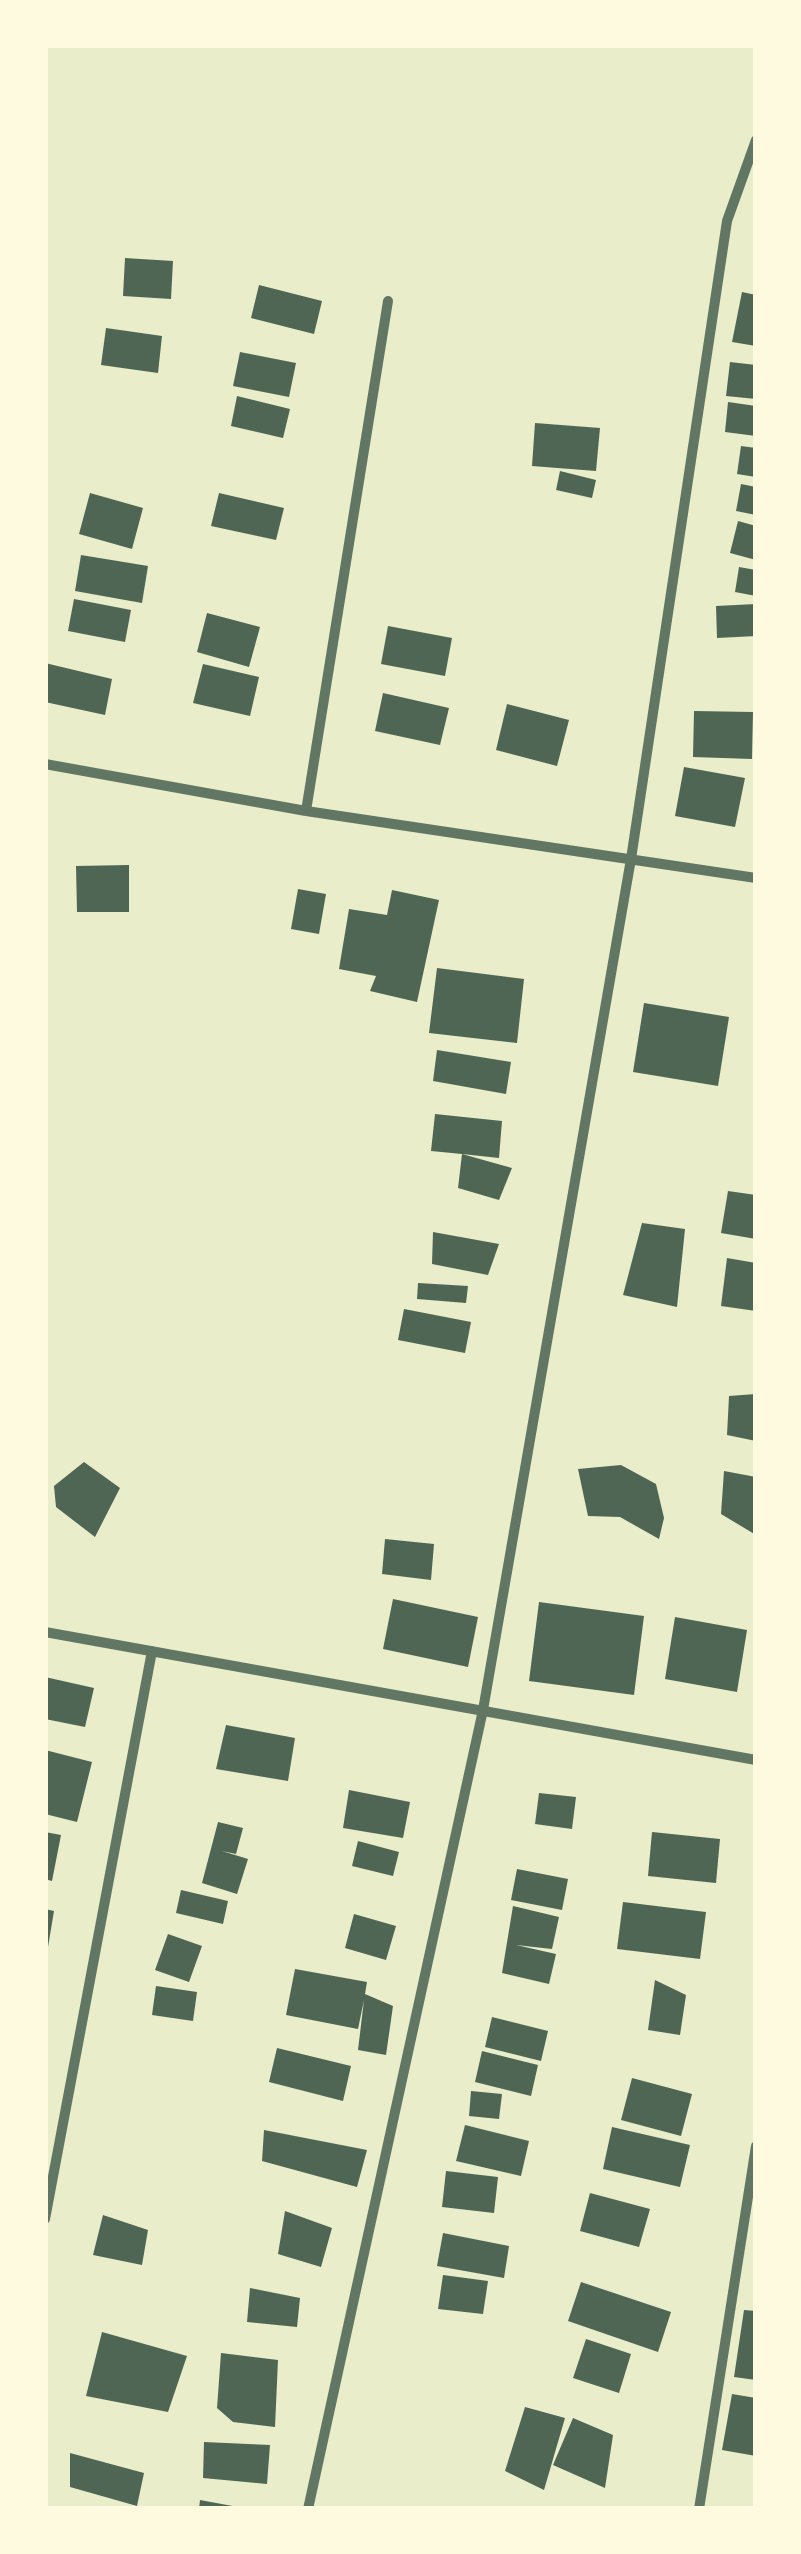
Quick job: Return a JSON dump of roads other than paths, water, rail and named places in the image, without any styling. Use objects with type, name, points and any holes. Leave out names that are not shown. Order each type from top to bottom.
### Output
[{"type":"street","points":[[308,2509],[483,1710],[631,859],[727,220],[756,140]]},
{"type":"street","points":[[306,811],[388,301]]},
{"type":"street","points":[[45,764],[306,811],[756,878]]},
{"type":"street","points":[[45,1632],[756,1760]]},
{"type":"street","points":[[45,2219],[152,1651]]},
{"type":"street","points":[[699,2509],[756,2146]]}]
